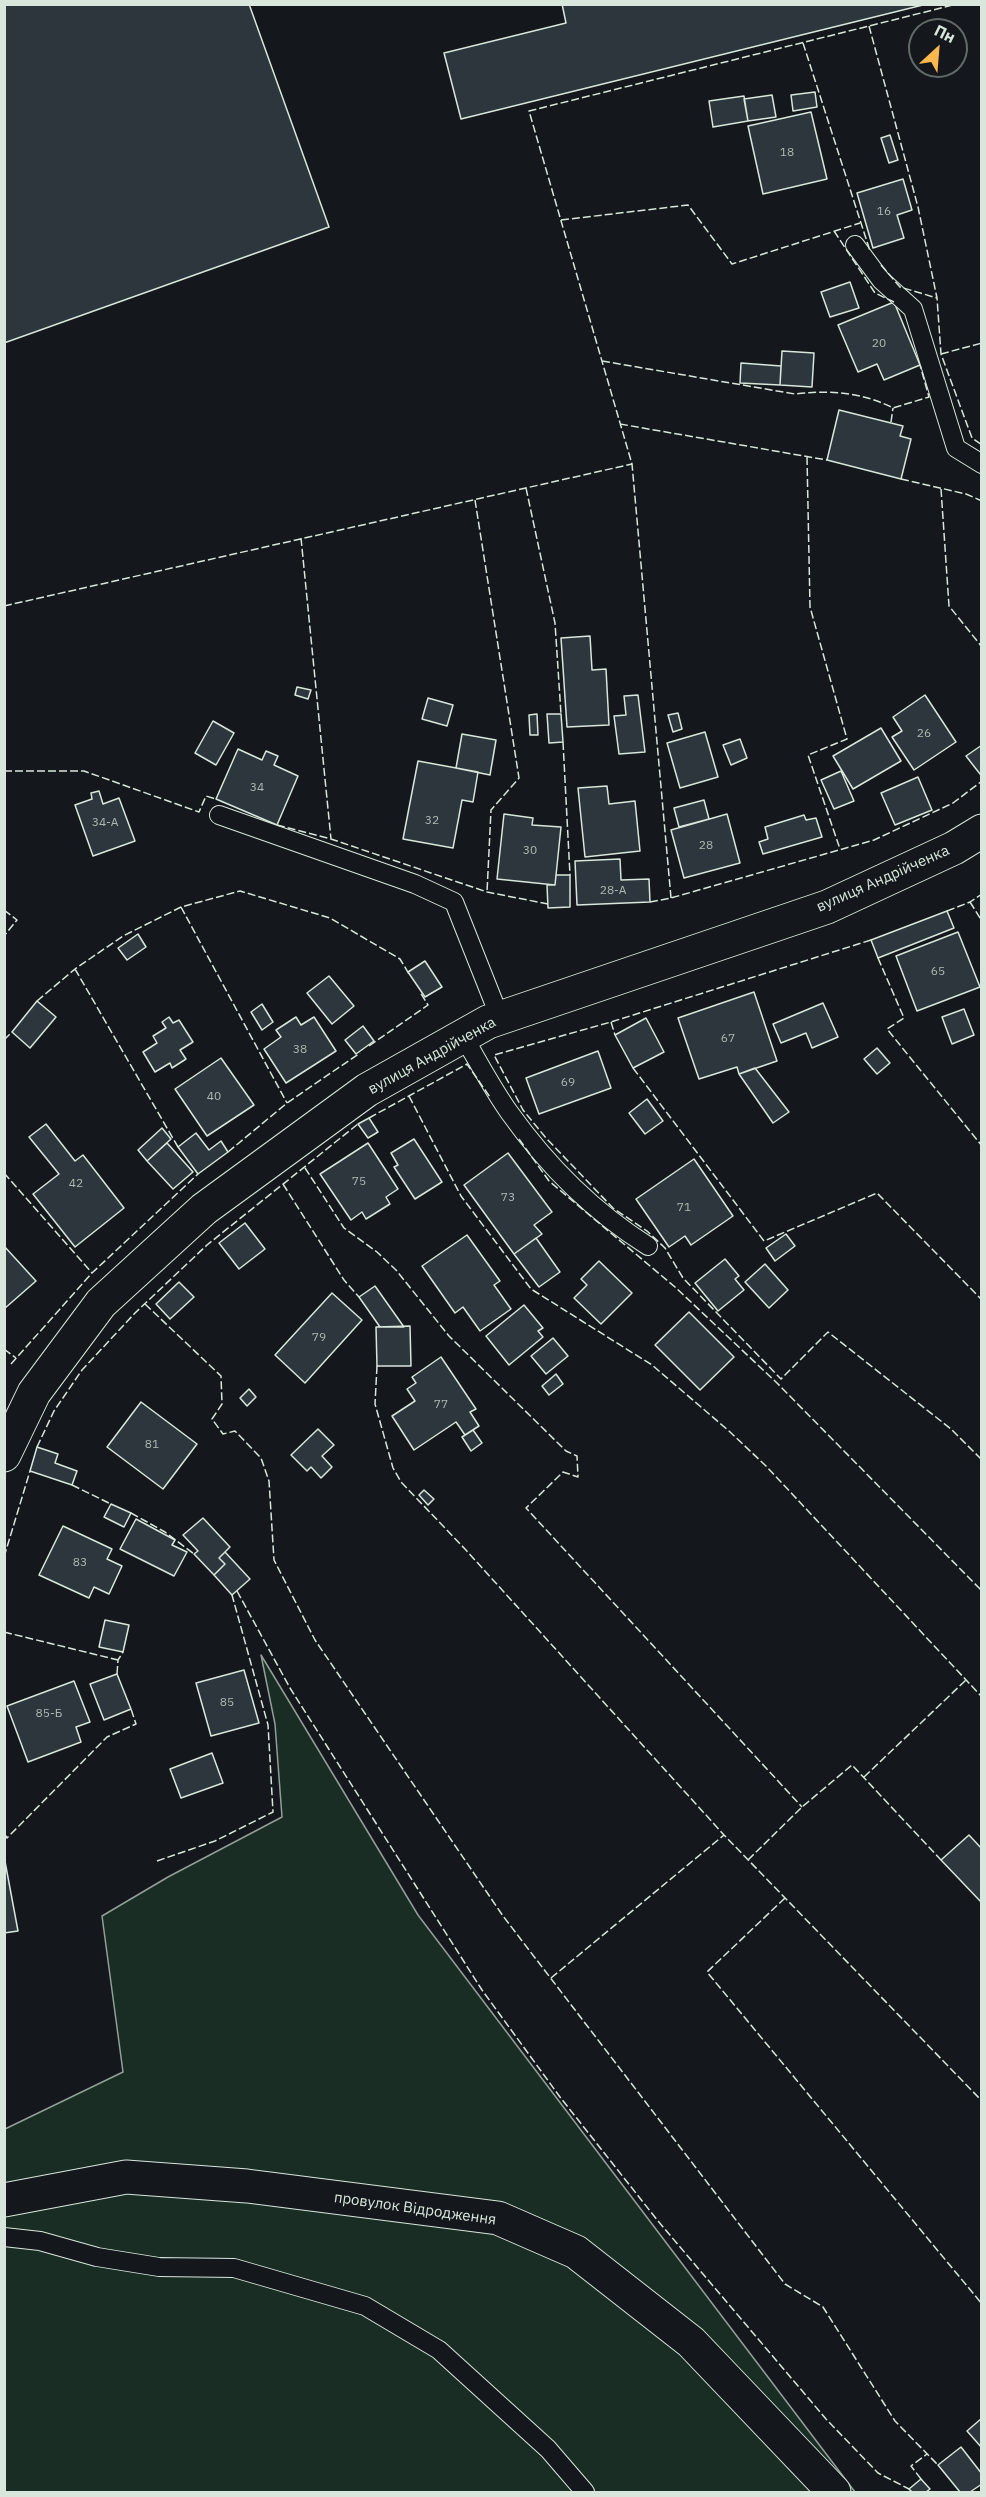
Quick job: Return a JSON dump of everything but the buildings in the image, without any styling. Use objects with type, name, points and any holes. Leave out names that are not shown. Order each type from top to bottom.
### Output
[{"type":"street","name":"вулиця Андрійченка","points":[[4,1455],[34,1393],[101,1303],[204,1209],[367,1090],[500,1018],[827,907],[954,848],[981,831]]},
{"type":"street","name":"провулок Відродження","points":[[4,2200],[126,2177],[247,2186],[498,2218],[576,2252],[691,2342],[834,2493]]},
{"type":"lane","points":[[855,245],[880,280],[913,309],[956,448],[981,464]]},
{"type":"lane","points":[[219,815],[415,884],[454,902],[500,1018]]},
{"type":"lane","points":[[463,1036],[509,1111],[548,1161],[584,1197],[631,1236],[648,1246]]},
{"type":"lane","points":[[4,2237],[40,2241],[97,2257],[159,2267],[234,2268],[365,2306],[439,2350],[548,2449],[585,2493]]},
{"type":"green space","points":[[261,1655],[418,1915],[855,2492],[5,2492],[5,2129],[123,2072],[102,1916],[168,1877],[282,1817],[275,1724]]},
{"type":"fence","points":[[671,898],[632,464],[529,111],[957,4]]},
{"type":"fence","points":[[869,26],[918,207],[937,298],[941,354],[972,438],[982,445]]},
{"type":"fence","points":[[803,43],[870,251]]},
{"type":"fence","points":[[561,220],[688,205],[732,264],[860,223]]},
{"type":"fence","points":[[834,231],[875,293],[894,302]]},
{"type":"fence","points":[[881,265],[900,287],[937,298]]},
{"type":"fence","points":[[941,354],[982,343]]},
{"type":"fence","points":[[602,361],[795,394],[820,392],[857,395],[893,408],[929,397],[920,365]]},
{"type":"fence","points":[[891,422],[893,408]]},
{"type":"fence","points":[[620,424],[827,460]]},
{"type":"fence","points":[[807,457],[810,607],[847,739],[808,755],[840,849]]},
{"type":"fence","points":[[4,606],[632,464]]},
{"type":"fence","points":[[901,479],[966,494],[982,501]]},
{"type":"fence","points":[[526,488],[555,623],[561,714]]},
{"type":"fence","points":[[941,489],[949,606],[982,647]]},
{"type":"fence","points":[[475,500],[519,778],[491,810],[487,892]]},
{"type":"fence","points":[[301,538],[331,839]]},
{"type":"fence","points":[[563,742],[570,875]]},
{"type":"fence","points":[[4,771],[84,771],[199,812],[206,796],[216,799]]},
{"type":"fence","points":[[650,902],[874,840],[953,803],[982,781]]},
{"type":"fence","points":[[277,825],[331,839],[487,892],[548,904]]},
{"type":"fence","points":[[37,1001],[75,969],[123,936],[181,907],[240,891],[330,918],[400,959],[409,974]]},
{"type":"fence","points":[[947,911],[970,902],[982,894]]},
{"type":"fence","points":[[970,902],[982,921]]},
{"type":"fence","points":[[181,907],[287,1103]]},
{"type":"fence","points":[[4,910],[17,920],[4,936]]},
{"type":"fence","points":[[871,940],[611,1022],[494,1055],[523,1110],[546,1138],[613,1208],[647,1231],[665,1248],[683,1278],[781,1379],[828,1332],[951,1429],[982,1460]]},
{"type":"fence","points":[[878,958],[904,1018],[887,1029],[982,1146]]},
{"type":"fence","points":[[75,969],[178,1147]]},
{"type":"fence","points":[[369,1046],[428,1005],[420,992]]},
{"type":"fence","points":[[611,1022],[615,1035]]},
{"type":"fence","points":[[4,1040],[12,1032]]},
{"type":"fence","points":[[228,1152],[287,1103],[360,1053]]},
{"type":"fence","points":[[369,1118],[467,1064],[490,1097]]},
{"type":"fence","points":[[633,1068],[764,1241],[877,1193],[982,1300]]},
{"type":"fence","points":[[409,1096],[461,1196],[531,1289],[652,1365],[729,1431],[766,1466],[982,1697]]},
{"type":"fence","points":[[37,1447],[54,1411],[82,1370],[135,1313],[207,1245],[358,1124]]},
{"type":"fence","points":[[519,1139],[549,1181],[675,1287],[777,1383],[982,1591]]},
{"type":"fence","points":[[305,1168],[344,1228],[377,1252],[396,1270],[449,1336],[566,1451],[577,1456],[578,1477],[563,1472],[526,1508],[802,1807]]},
{"type":"fence","points":[[4,1173],[92,1273]]},
{"type":"fence","points":[[11,1364],[92,1273],[198,1174]]},
{"type":"fence","points":[[283,1184],[344,1280],[359,1297]]},
{"type":"fence","points":[[145,1304],[221,1376],[222,1404],[212,1419],[223,1434],[235,1431],[261,1458],[269,1481],[274,1560],[315,1640],[503,1916],[785,2284],[823,2307],[895,2421],[938,2465]]},
{"type":"fence","points":[[4,1349],[16,1358]]},
{"type":"fence","points":[[377,1366],[375,1404],[393,1468],[401,1482],[465,1549],[724,1835],[982,2101]]},
{"type":"fence","points":[[4,1557],[30,1471]]},
{"type":"fence","points":[[72,1485],[111,1504]]},
{"type":"fence","points":[[131,1513],[165,1532],[194,1554]]},
{"type":"fence","points":[[237,1591],[290,1688],[482,1990],[560,2097],[658,2221],[826,2419],[878,2473],[909,2489]]},
{"type":"fence","points":[[157,1861],[215,1841],[273,1812],[268,1725],[232,1595]]},
{"type":"fence","points":[[4,1632],[118,1660]]},
{"type":"fence","points":[[117,1674],[118,1660],[123,1652]]},
{"type":"fence","points":[[864,1777],[966,1680]]},
{"type":"fence","points":[[4,1833],[7,1838],[107,1737],[136,1724],[131,1709]]},
{"type":"fence","points":[[748,1860],[802,1807],[852,1765],[941,1860]]},
{"type":"fence","points":[[551,1978],[724,1835]]},
{"type":"fence","points":[[785,1898],[707,1972],[982,2304]]},
{"type":"fence","points":[[921,2479],[911,2466],[927,2454]]}]
